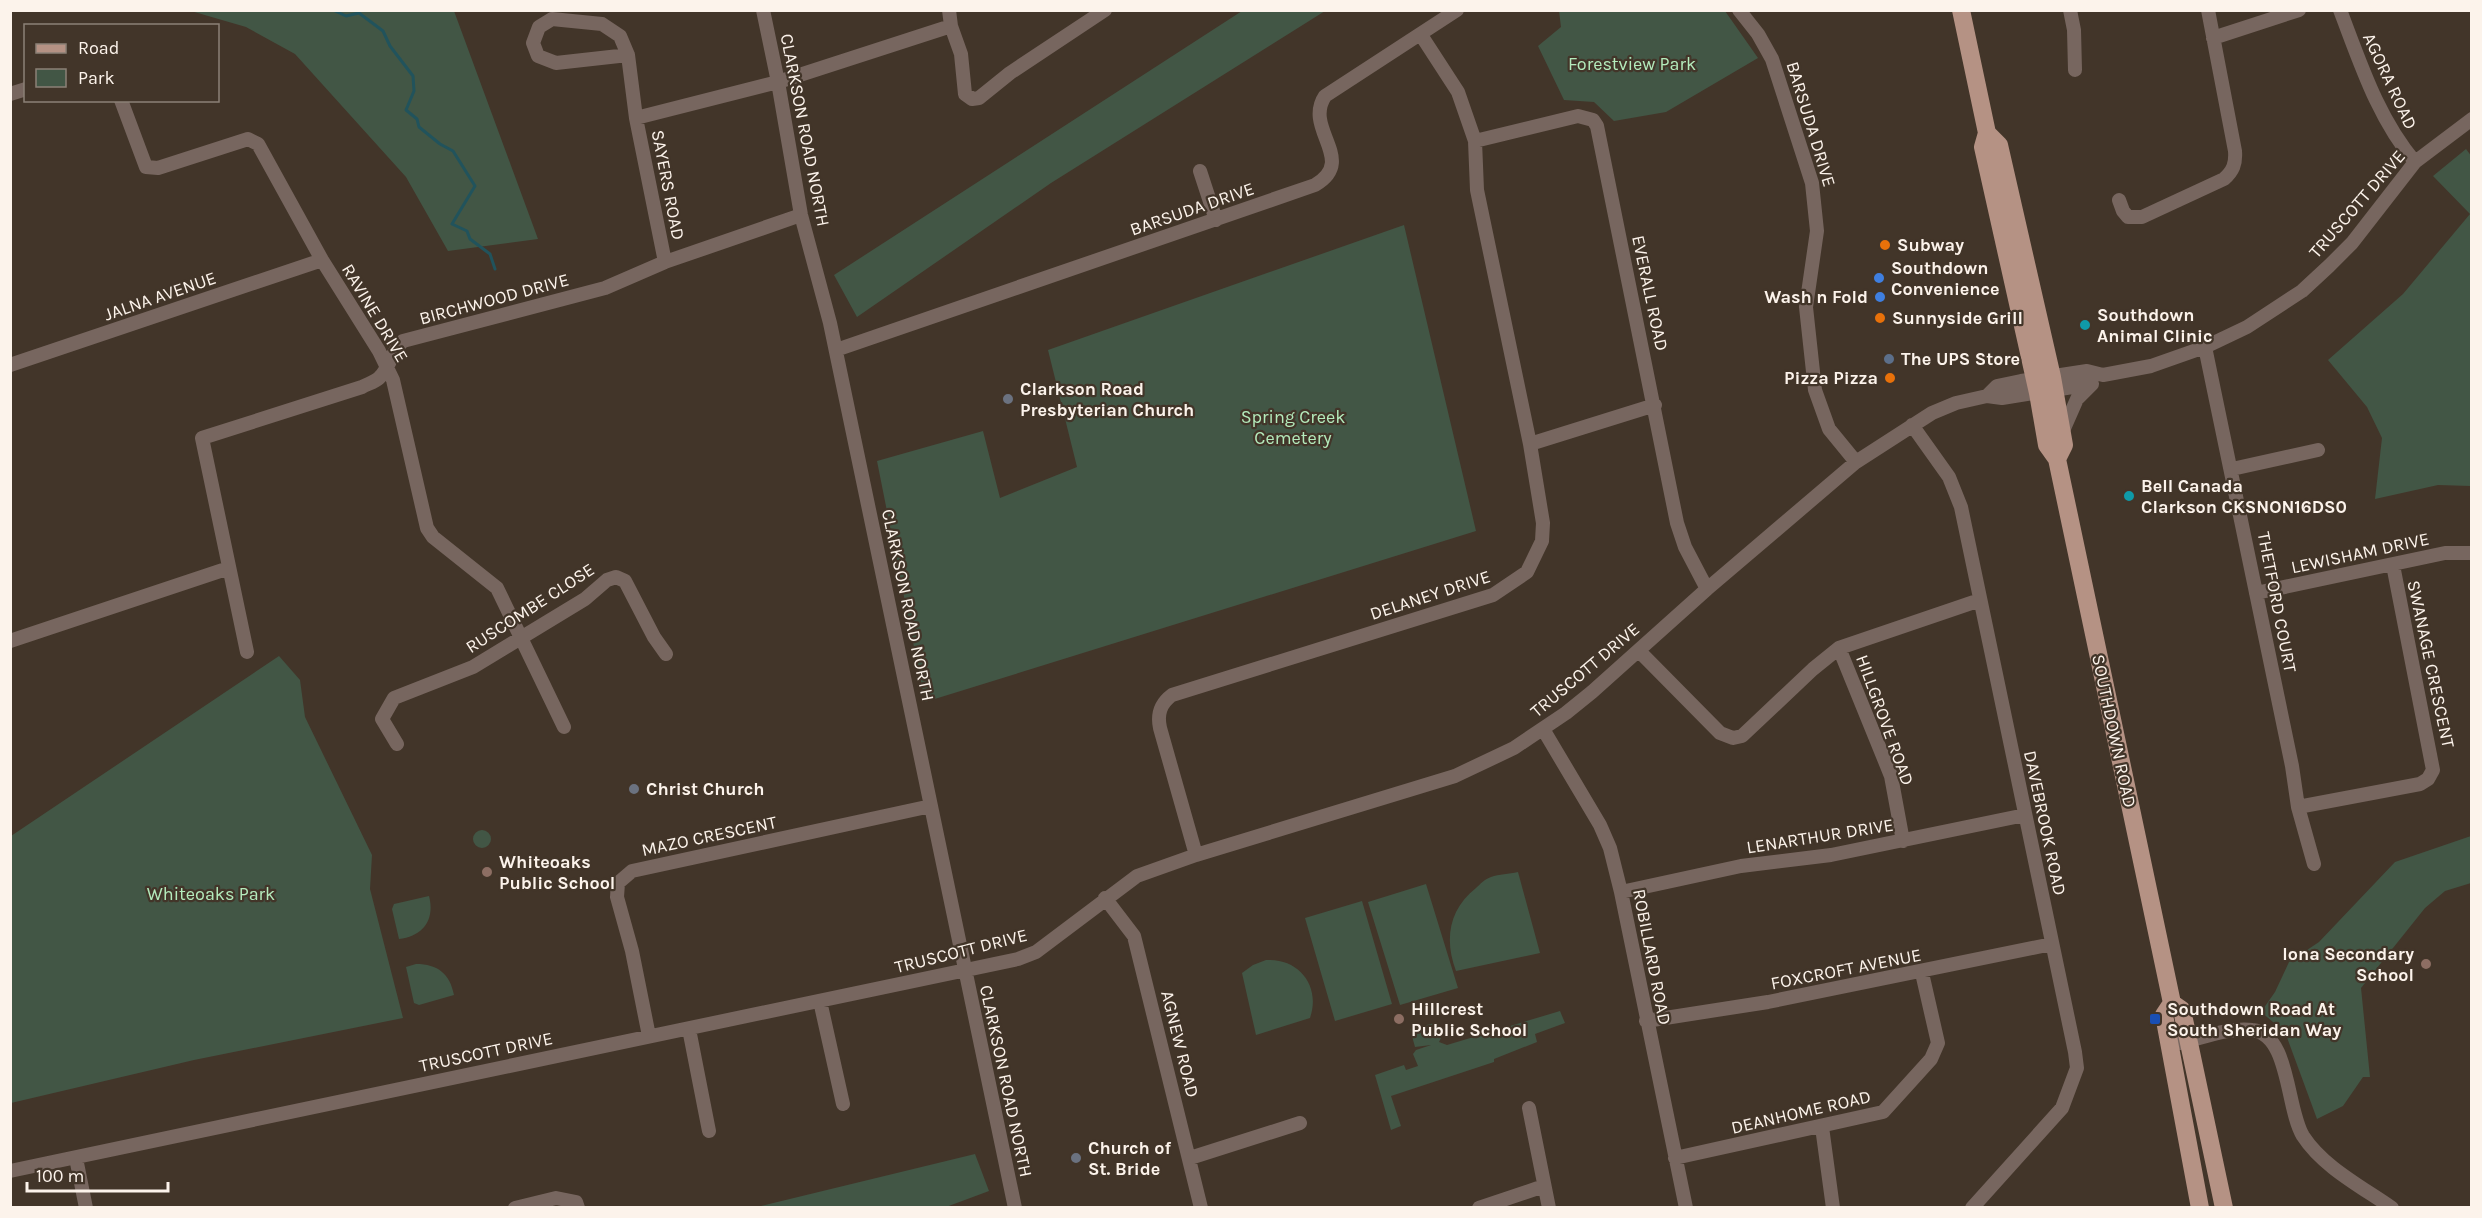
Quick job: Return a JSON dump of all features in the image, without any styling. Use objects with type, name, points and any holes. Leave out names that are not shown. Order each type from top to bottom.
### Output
[{"type":"main road","name":"SOUTHDOWN ROAD","points":[[1961,10],[1987,133],[1999,145],[2045,385],[2062,433],[2064,445],[2057,459]]},
{"type":"main road","name":"SOUTHDOWN ROAD","points":[[2045,385],[2047,445],[2057,459],[2172,1003],[2182,1010],[2190,1040],[2224,1208]]},
{"type":"main road","name":"SOUTHDOWN ROAD","points":[[2172,1003],[2164,1015],[2200,1208]]},
{"type":"street","name":"CLARKSON ROAD NORTH","points":[[763,10],[801,215],[836,350],[1015,1208]]},
{"type":"street","points":[[949,10],[951,26],[961,54],[964,94],[972,99],[979,98],[1010,73],[1105,10]]},
{"type":"street","name":"BARSUDA DRIVE","points":[[836,350],[1216,220],[1323,180],[1331,172],[1334,162],[1319,118],[1319,106],[1331,90],[1421,35],[1457,10]]},
{"type":"street","name":"BARSUDA DRIVE","points":[[1739,10],[1758,34],[1772,59],[1812,183],[1817,231],[1806,307],[1815,390],[1829,429],[1856,462]]},
{"type":"street","points":[[2070,10],[2074,30],[2075,70]]},
{"type":"street","points":[[2119,200],[2128,217],[2142,217],[2224,180],[2231,172],[2236,161],[2235,151],[2208,10]]},
{"type":"street","points":[[2213,38],[2299,10]]},
{"type":"street","name":"AGORA ROAD","points":[[2340,10],[2382,112],[2400,145],[2415,162]]},
{"type":"street","points":[[628,55],[556,63],[538,56],[533,43],[538,27],[552,19],[602,24],[620,36],[628,55],[636,118]]},
{"type":"street","name":"SAYERS ROAD","points":[[665,262],[636,118],[778,82],[951,26]]},
{"type":"street","name":"DELANEY DRIVE","points":[[1196,855],[1157,716],[1165,700],[1172,695],[1493,595],[1509,587],[1527,572],[1542,541],[1543,523],[1530,444],[1477,190],[1475,141],[1458,92],[1421,35]]},
{"type":"street","name":"RAVINE DRIVE","points":[[122,102],[146,167],[158,168],[248,139],[258,144],[322,260],[393,380],[427,528],[433,537],[497,588],[564,727]]},
{"type":"street","name":"EVERALL ROAD","points":[[1475,141],[1578,116],[1593,120],[1597,126],[1677,523],[1685,547],[1707,589]]},
{"type":"street","name":"TRUSCOTT DRIVE","points":[[10,1171],[689,1029],[964,970],[1036,952],[1137,876],[1196,855],[1455,776],[1514,747],[1583,699],[1856,462],[1932,412],[1956,403],[1987,396],[2002,398],[2087,371],[2103,375],[2170,361],[2247,327],[2302,291],[2352,243],[2415,162],[2472,119]]},
{"type":"street","points":[[1200,171],[1216,220]]},
{"type":"street","name":"BIRCHWOOD DRIVE","points":[[247,652],[202,438],[362,387],[379,378],[387,367],[395,348],[403,341],[605,288],[665,262],[801,215]]},
{"type":"street","name":"JALNA AVENUE","points":[[10,365],[322,260]]},
{"type":"street","name":"THETFORD COURT","points":[[2205,347],[2232,469],[2298,807],[2314,864]]},
{"type":"street","name":"TRUSCOTT DRIVE","points":[[2045,385],[2092,384],[2103,375]]},
{"type":"street","points":[[2062,433],[2077,399],[2092,384]]},
{"type":"street","points":[[1530,444],[1655,405]]},
{"type":"street","name":"DAVEBROOK ROAD","points":[[1912,425],[1941,465],[1955,490],[2077,1068],[2062,1108],[1972,1208]]},
{"type":"street","points":[[2232,469],[2318,450]]},
{"type":"street","name":"LEWISHAM DRIVE","points":[[2256,593],[2445,553],[2472,553]]},
{"type":"street","name":"SWANAGE CRESCENT","points":[[2298,807],[2420,784],[2428,779],[2433,770],[2393,565]]},
{"type":"street","points":[[10,641],[229,568]]},
{"type":"street","name":"RUSCOMBE CLOSE","points":[[397,744],[382,718],[394,698],[473,667],[585,599],[607,580],[616,577],[625,581],[648,627],[666,654]]},
{"type":"street","points":[[1639,651],[1720,733],[1733,738],[1742,735],[1839,648],[1980,600]]},
{"type":"street","name":"HILLGROVE ROAD","points":[[1839,648],[1891,776],[1904,841]]},
{"type":"street","name":"ROBILLARD ROAD","points":[[1543,729],[1600,825],[1610,848],[1622,892],[1646,1021],[1686,1208]]},
{"type":"street","name":"MAZO CRESCENT","points":[[649,1036],[632,951],[617,897],[618,884],[624,875],[632,871],[931,806]]},
{"type":"street","name":"LENARTHUR DRIVE","points":[[1622,892],[1741,866],[1831,855],[2025,815]]},
{"type":"street","name":"AGNEW ROAD","points":[[1105,898],[1124,919],[1134,936],[1201,1208]]},
{"type":"street","name":"FOXCROFT AVENUE","points":[[1646,1021],[1768,1002],[1922,973],[2052,944]]},
{"type":"street","name":"DEANHOME ROAD","points":[[1675,1158],[1883,1112],[1931,1059],[1938,1043],[1922,973]]},
{"type":"street","points":[[820,1001],[843,1104]]},
{"type":"street","points":[[689,1029],[709,1131]]},
{"type":"street","points":[[2169,1045],[2250,1029],[2266,1035],[2278,1050],[2294,1118],[2311,1147],[2392,1208]]},
{"type":"street","points":[[1529,1108],[1549,1208]]},
{"type":"street","points":[[1190,1158],[1300,1123]]},
{"type":"street","points":[[1822,1127],[1833,1208]]},
{"type":"street","points":[[76,1158],[86,1208]]},
{"type":"street","points":[[1479,1208],[1545,1186]]},
{"type":"street","points":[[515,1208],[563,1198],[576,1202],[578,1208]]},
{"type":"green space","points":[[191,11],[454,11],[538,239],[448,251],[406,177],[295,54],[246,27]]},
{"type":"green space","points":[[1242,11],[1325,11],[1051,183],[857,317],[834,275]]},
{"type":"green space","name":"Forestview Park","points":[[1559,11],[1725,11],[1758,58],[1666,112],[1614,121],[1594,102],[1564,100],[1538,46],[1561,27]]},
{"type":"green space","points":[[2466,149],[2472,157],[2471,486],[2438,485],[2375,499],[2382,438],[2367,407],[2328,360],[2403,294],[2470,214],[2433,176]]},
{"type":"green space","name":"Spring Creek Cemetery","points":[[1404,225],[1476,531],[925,702],[877,461],[983,431],[1000,498],[1077,467],[1048,350]]},
{"type":"green space","name":"Whiteoaks Park","points":[[279,656],[300,680],[305,717],[372,855],[370,889],[403,1018],[194,1060],[11,1103],[11,836]]},
{"type":"green space","points":[[478,830],[486,830],[491,835],[489,846],[478,848],[473,843],[473,835]]},
{"type":"green space","points":[[2471,836],[2471,883],[2445,891],[2425,908],[2361,988],[2370,1077],[2363,1077],[2343,1106],[2317,1119],[2285,1032],[2261,1012],[2275,992],[2289,962],[2319,942],[2395,862]]},
{"type":"green space","points":[[1518,872],[1540,953],[1456,971],[1450,948],[1450,937],[1451,926],[1460,905],[1487,879]]},
{"type":"green space","points":[[1426,884],[1458,988],[1400,1005],[1368,902]]},
{"type":"green space","points":[[429,896],[430,912],[426,925],[415,934],[399,939],[392,909],[394,904]]},
{"type":"green space","points":[[1362,901],[1392,1004],[1335,1021],[1305,918]]},
{"type":"green space","points":[[1266,960],[1278,961],[1297,969],[1310,985],[1313,1006],[1310,1018],[1256,1035],[1242,973]]},
{"type":"green space","points":[[416,964],[431,966],[442,972],[449,981],[454,995],[419,1005],[414,1003],[406,967]]},
{"type":"green space","points":[[1560,1011],[1565,1023],[1535,1034],[1537,1042],[1494,1059],[1494,1062],[1391,1096],[1401,1126],[1391,1130],[1375,1075],[1404,1065],[1406,1070],[1418,1066],[1413,1054],[1416,1050],[1431,1045],[1415,1047],[1410,1029],[1435,1023],[1441,1038],[1439,1042],[1447,1045]]},
{"type":"green space","points":[[975,1154],[989,1191],[946,1207],[757,1207]]},
{"type":"waterway","points":[[333,10],[346,16],[359,13],[383,31],[390,46],[413,76],[414,91],[406,110],[417,119],[419,127],[453,151],[475,186],[452,224],[467,231],[470,239],[490,254],[495,269]]},
{"type":"place","name":"Subway","points":[[1885,245]]},
{"type":"place","name":"Southdown Convenience","points":[[1879,278]]},
{"type":"place","name":"Wash n Fold","points":[[1880,297]]},
{"type":"place","name":"Sunnyside Grill","points":[[1880,318]]},
{"type":"place","name":"Southdown Animal Clinic","points":[[2085,325]]},
{"type":"place","name":"The UPS Store","points":[[1889,359]]},
{"type":"place","name":"Pizza Pizza","points":[[1890,378]]},
{"type":"place","name":"Clarkson Road Presbyterian Church","points":[[1008,399]]},
{"type":"place","name":"Bell Canada Clarkson CKSNON16DS0","points":[[2129,496]]},
{"type":"place","name":"Christ Church","points":[[634,789]]},
{"type":"place","name":"Whiteoaks Public School","points":[[487,872]]},
{"type":"place","name":"Iona Secondary School","points":[[2426,964]]},
{"type":"place","name":"Hillcrest Public School","points":[[1399,1019]]},
{"type":"place","name":"Southdown Road At South Sheridan Way","points":[[2155,1019]]},
{"type":"place","name":"Church of St. Bride","points":[[1076,1158]]}]
